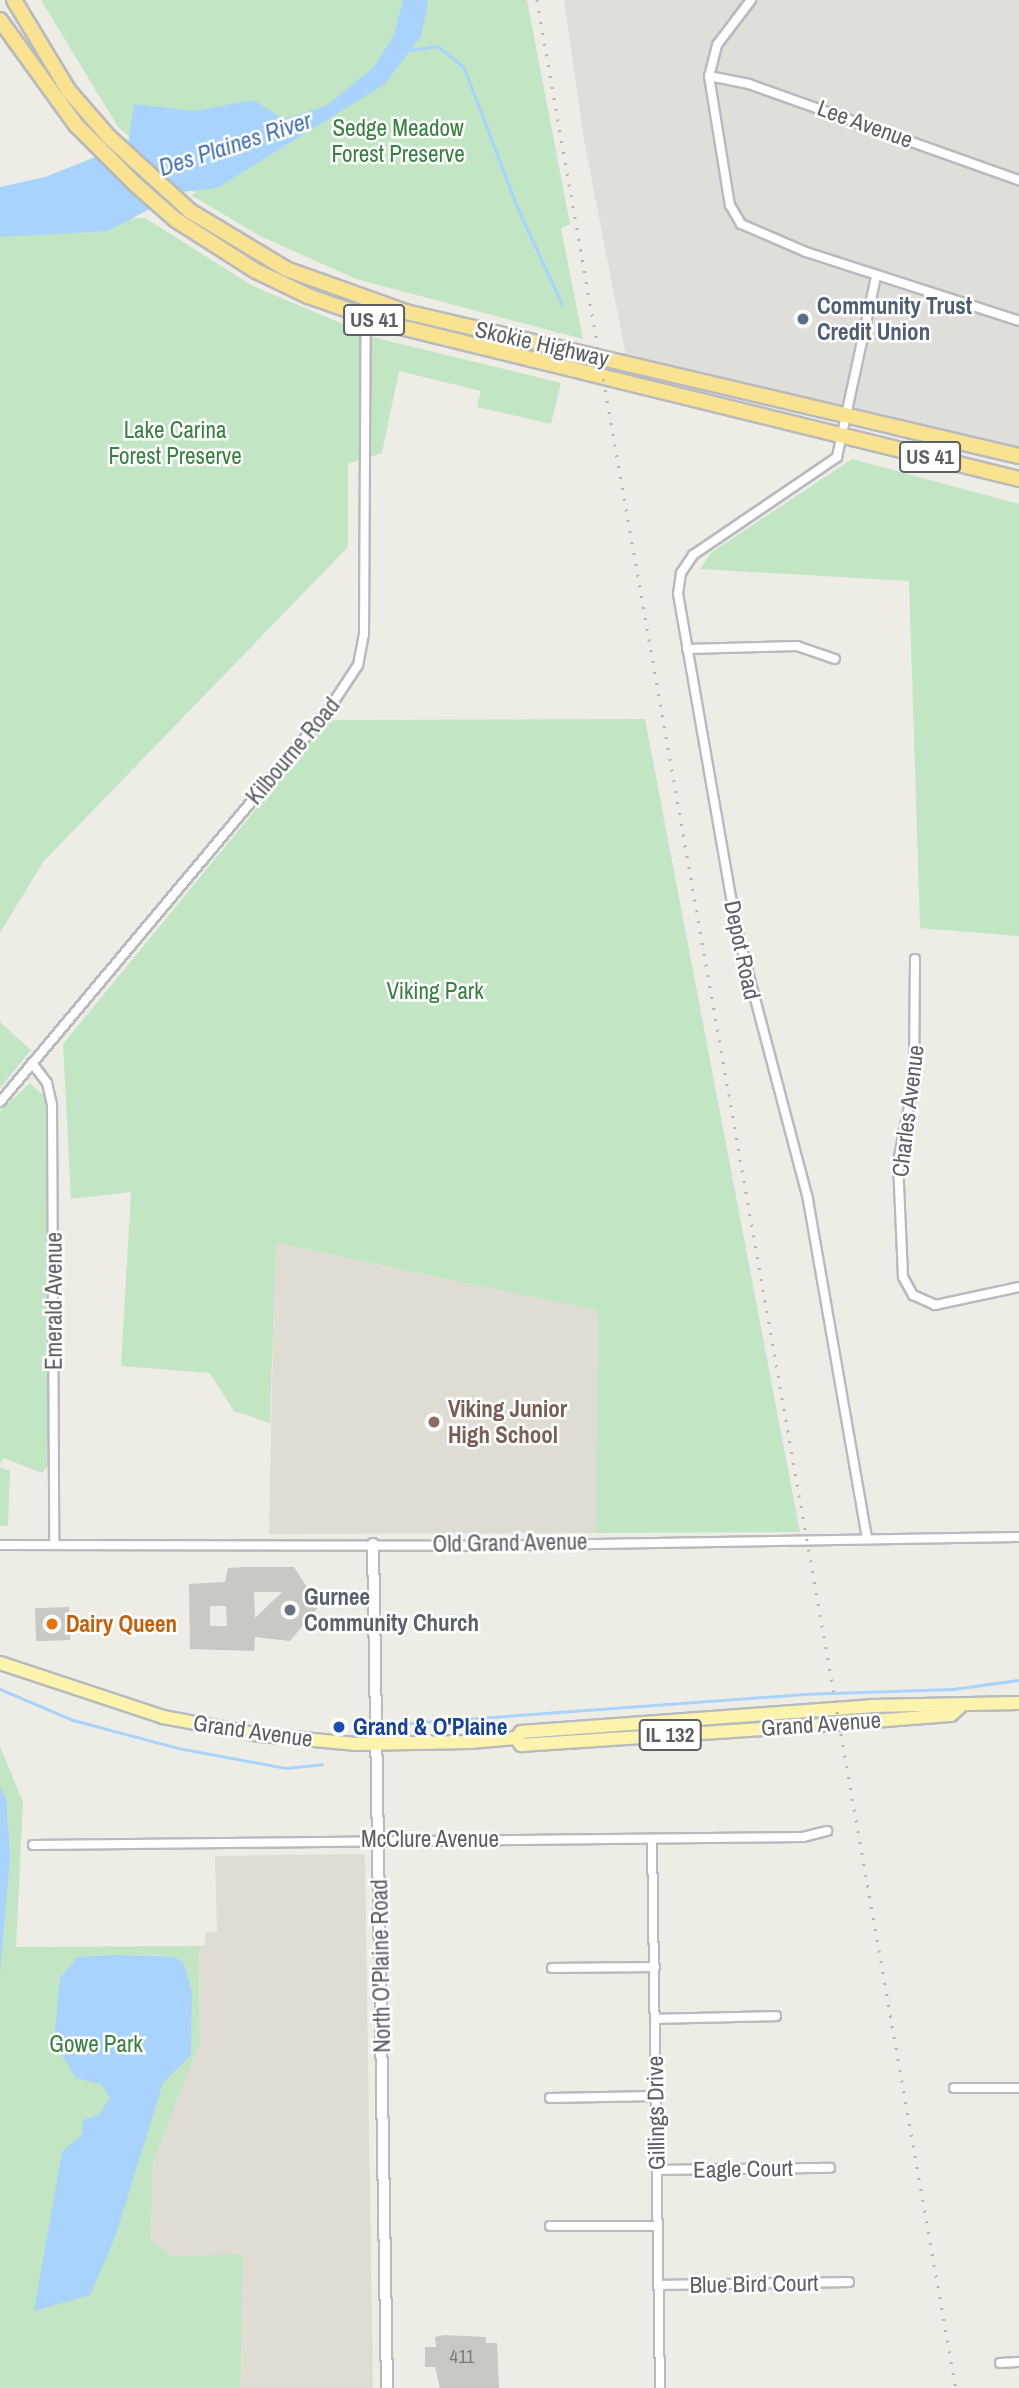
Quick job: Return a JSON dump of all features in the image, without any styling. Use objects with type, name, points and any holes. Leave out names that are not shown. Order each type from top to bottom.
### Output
[{"type":"highway","name":"Skokie Highway","points":[[14,0],[69,91],[108,137],[190,211],[256,254],[366,300],[1019,456]]},
{"type":"highway","name":"Skokie Highway","points":[[0,20],[91,143],[176,220],[256,271],[363,316],[1019,479]]},
{"type":"main road","name":"Grand Avenue","points":[[0,1663],[163,1717],[260,1735],[377,1744],[516,1738],[521,1745],[951,1715],[960,1707],[1019,1703]]},
{"type":"street","points":[[751,0],[719,41],[709,76],[730,205],[741,224],[876,276],[1019,321]]},
{"type":"street","name":"Lee Avenue","points":[[709,76],[761,88],[1019,180]]},
{"type":"street","name":"Depot Road","points":[[867,1538],[808,1199],[746,973],[678,594],[686,564],[837,457],[876,276]]},
{"type":"street","name":"Kilbourne Road","points":[[0,1102],[320,720],[358,665],[364,634],[363,316],[366,300]]},
{"type":"street","points":[[687,649],[797,646],[835,659]]},
{"type":"street","name":"Charles Avenue","points":[[915,958],[917,1042],[898,1162],[903,1277],[919,1300],[946,1305],[1019,1287]]},
{"type":"street","name":"Emerald Avenue","points":[[32,1063],[47,1083],[52,1105],[54,1545]]},
{"type":"street","name":"Old Grand Avenue","points":[[0,1545],[373,1545],[1019,1537]]},
{"type":"street","name":"North O'Plaine Road","points":[[373,1545],[387,2388]]},
{"type":"street","name":"McClure Avenue","points":[[33,1845],[378,1839],[803,1837],[827,1831]]},
{"type":"street","name":"Gillings Drive","points":[[652,1839],[660,2388]]},
{"type":"street","points":[[552,1968],[655,1967]]},
{"type":"street","points":[[655,2019],[776,2016]]},
{"type":"street","points":[[954,2088],[1019,2088]]},
{"type":"street","points":[[550,2098],[656,2096]]},
{"type":"street","name":"Eagle Court","points":[[657,2170],[830,2168]]},
{"type":"street","points":[[550,2226],[658,2226]]},
{"type":"street","name":"Blue Bird Court","points":[[659,2286],[849,2283]]},
{"type":"street","points":[[1000,2362],[1019,2362]]},
{"type":"shaded area","points":[[564,0],[1019,0],[1019,457],[626,356],[584,140]]},
{"type":"shaded area","name":"Viking Junior High School","points":[[275,1243],[598,1311],[595,1533],[269,1534]]},
{"type":"shaded area","points":[[365,1854],[373,2388],[57,2388],[151,2240],[153,2162],[200,2043],[199,1946],[205,1946],[205,1933],[217,1932],[215,1856]]},
{"type":"green space","name":"Sedge Meadow Forest Preserve","points":[[41,0],[527,0],[570,224],[561,228],[583,339],[356,279],[260,236],[191,195],[196,193],[118,127]]},
{"type":"green space","name":"Lake Carina Forest Preserve","points":[[145,218],[253,286],[376,338],[561,383],[551,424],[477,407],[481,391],[399,371],[382,453],[348,464],[348,547],[43,862],[0,933],[0,224]]},
{"type":"green space","points":[[852,459],[1019,504],[1019,936],[920,928],[909,581],[700,569],[712,552]]},
{"type":"green space","name":"Viking Park","points":[[645,719],[800,1532],[595,1533],[598,1311],[276,1243],[270,1423],[234,1411],[210,1373],[121,1366],[131,1192],[71,1199],[63,1044],[329,720]]},
{"type":"green space","points":[[0,1022],[31,1050],[0,1088]]},
{"type":"green space","points":[[30,1083],[46,1098],[47,1128],[48,1465],[42,1473],[4,1458],[0,1464],[0,1111]]},
{"type":"green space","points":[[0,1467],[10,1471],[8,1526],[0,1526]]},
{"type":"green space","name":"Gowe Park","points":[[0,1746],[23,1802],[16,1947],[199,1946],[200,2043],[153,2162],[151,2240],[172,2257],[243,2254],[240,2388],[0,2388]]},
{"type":"water","name":"Des Plaines River","points":[[403,0],[428,0],[421,36],[385,84],[217,188],[182,192],[108,231],[0,237],[0,187],[45,177],[128,144],[134,104],[194,111],[253,100],[284,119],[326,106],[374,67],[394,35]]},
{"type":"water","points":[[0,1786],[6,1798],[10,1857],[0,1973]]},
{"type":"water","points":[[78,1957],[175,1957],[184,1964],[192,1993],[191,2055],[163,2083],[115,2237],[90,2295],[34,2311],[62,2152],[82,2134],[83,2120],[99,2115],[110,2097],[101,2084],[76,2078],[54,2042],[60,1978]]},
{"type":"building","name":"Gurnee Community Church","points":[[294,1567],[319,1606],[290,1641],[255,1637],[254,1651],[190,1649],[189,1584],[225,1582],[228,1568]],"holes":[[[254,1592],[282,1592],[255,1618]],[[210,1606],[226,1606],[227,1626],[210,1626]]]},
{"type":"building","name":"Dairy Queen","points":[[69,1607],[70,1640],[36,1641],[35,1608]]},
{"type":"building","points":[[435,2337],[486,2337],[486,2343],[497,2343],[499,2388],[440,2388],[435,2367],[425,2367],[425,2347],[436,2347]]},
{"type":"waterway","points":[[410,50],[438,46],[464,67],[517,206],[562,304]]},
{"type":"waterway","points":[[397,1724],[801,1694],[953,1689],[1019,1680]]},
{"type":"waterway","points":[[0,1689],[73,1720],[178,1748],[286,1768],[322,1764]]},
{"type":"railway","points":[[537,0],[956,2388]]},
{"type":"place","name":"Community Trust Credit Union","points":[[803,319]]},
{"type":"place","name":"Viking Junior High School","points":[[434,1422]]},
{"type":"place","name":"Gurnee Community Church","points":[[290,1610]]},
{"type":"place","name":"Dairy Queen","points":[[52,1624]]},
{"type":"place","name":"Grand & O'Plaine","points":[[339,1727]]}]
